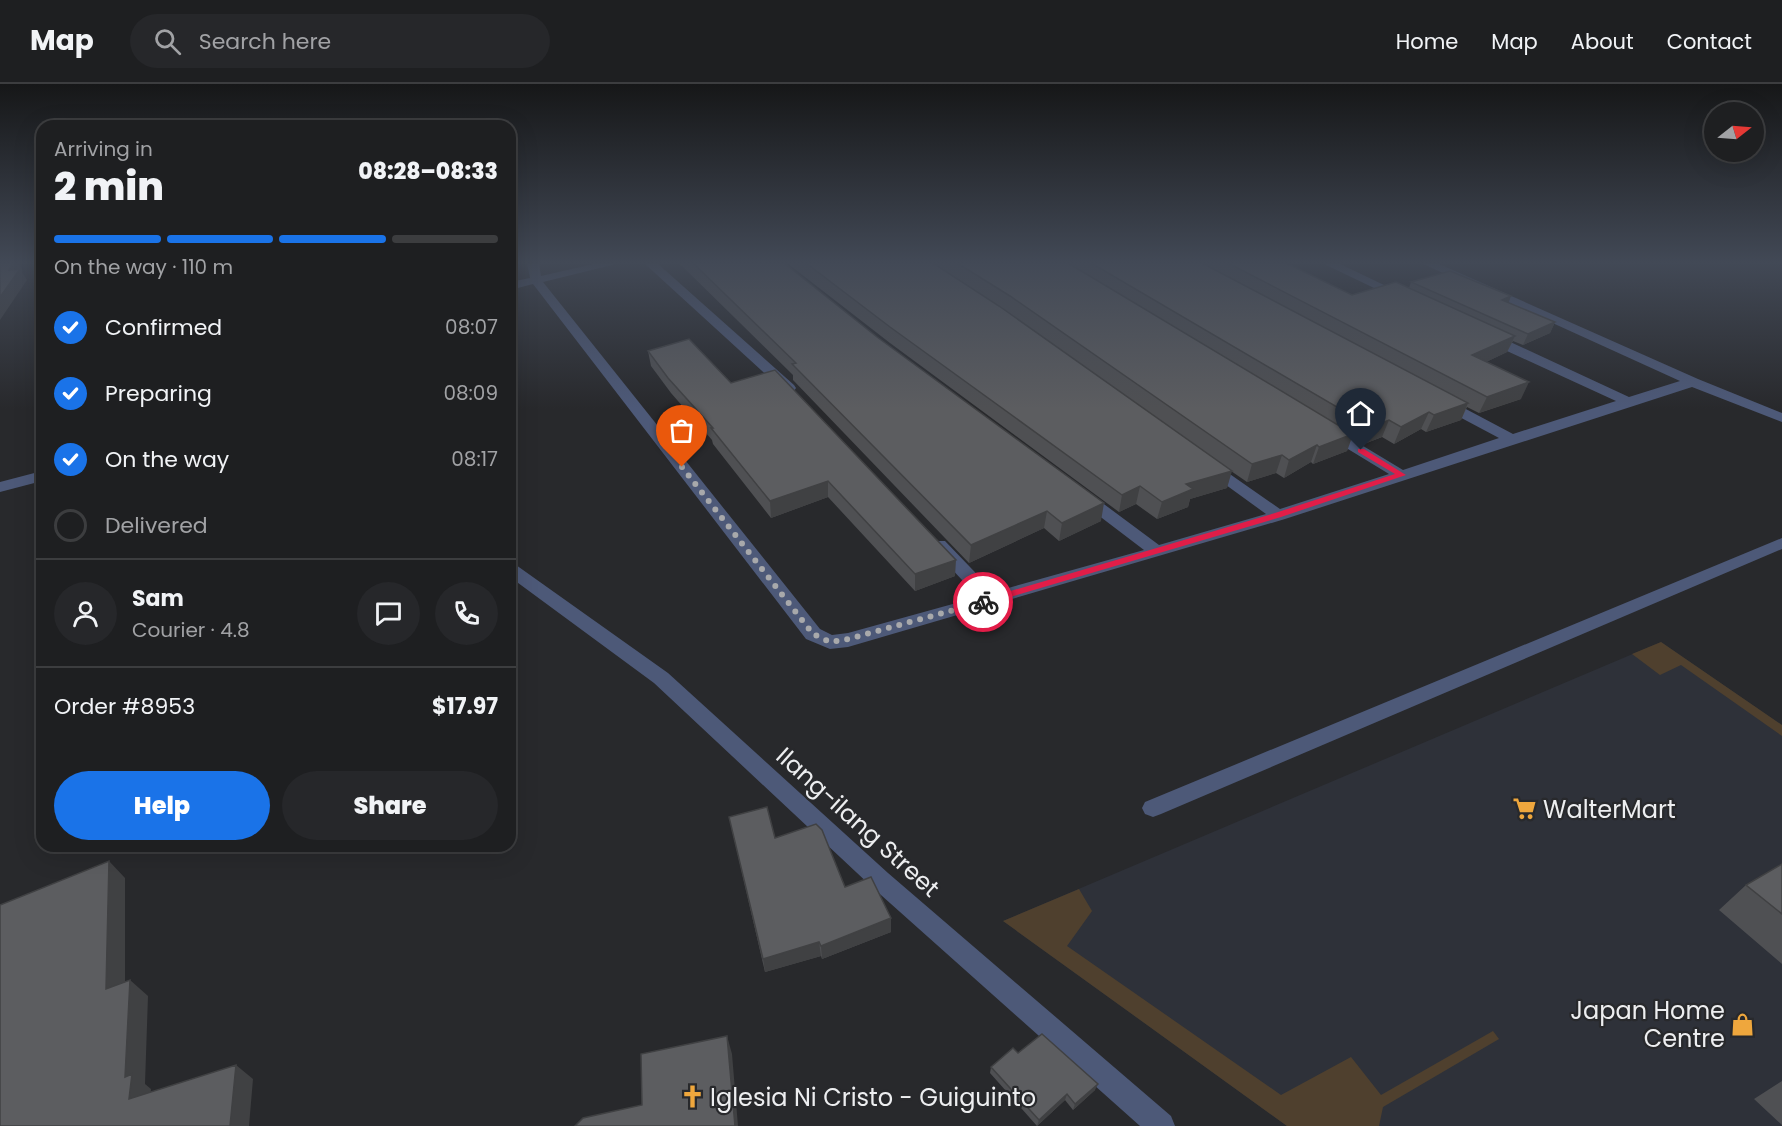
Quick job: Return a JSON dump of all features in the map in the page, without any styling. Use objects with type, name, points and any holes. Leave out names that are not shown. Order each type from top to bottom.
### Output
[{"type":"street","points":[[560,312],[813,634],[830,642],[991,600],[1278,515],[1510,438],[1693,382]]},
{"type":"street","points":[[705,312],[801,400]]},
{"type":"street","points":[[1535,312],[1693,382],[1782,418]]},
{"type":"street","points":[[1481,333],[1627,401]]},
{"type":"street","points":[[1426,393],[1510,438]]},
{"type":"street","points":[[1321,426],[1401,475]]},
{"type":"street","points":[[1202,460],[1278,515]]},
{"type":"street","points":[[0,487],[36,478]]},
{"type":"street","points":[[1072,488],[1156,551]]},
{"type":"street","points":[[925,530],[991,600]]},
{"type":"street","points":[[1153,808],[1782,543]]},
{"type":"street","name":"Ilang-ilang Street","points":[[516,573],[662,678],[880,880],[1161,1126]]},
{"type":"shaded area","name":"WalterMart","points":[[1661,642],[1782,725],[1782,1126],[1287,1126],[1003,921]]},
{"type":"shaded area","points":[[1661,642],[1782,725],[1782,736],[1681,665],[1660,675],[1632,654]]},
{"type":"shaded area","points":[[1079,889],[1092,911],[1067,946],[1281,1095],[1351,1057],[1381,1095],[1493,1031],[1499,1039],[1383,1107],[1379,1126],[1287,1126],[1003,921]]},
{"type":"building","points":[[743,312],[845,312],[1104,503],[1062,523],[1047,511],[971,545],[792,364],[796,363]]},
{"type":"building","points":[[870,312],[1007,312],[1232,471],[1186,484],[1193,489],[1162,502],[1140,486],[1122,495]]},
{"type":"building","points":[[1033,312],[1149,312],[1353,434],[1319,447],[1317,445],[1289,460],[1282,455],[1252,464]]},
{"type":"building","points":[[1174,312],[1294,312],[1468,403],[1434,415],[1429,412],[1401,427],[1389,420],[1371,427]]},
{"type":"building","points":[[1322,312],[1461,312],[1515,336],[1472,355],[1529,382],[1487,397]]},
{"type":"building","points":[[1478,312],[1530,312],[1555,322],[1528,334]]},
{"type":"building","points":[[689,339],[731,383],[775,370],[956,560],[915,574],[828,481],[770,501],[711,428],[713,428],[668,378],[648,351]]},
{"type":"building","points":[[767,807],[775,838],[816,824],[822,830],[845,887],[871,877],[891,918],[821,946],[819,942],[763,959],[729,817]]},
{"type":"building","points":[[109,861],[106,989],[130,980],[125,1077],[132,1074],[129,1099],[236,1065],[230,1126],[0,1126],[0,905]]},
{"type":"building","points":[[1782,864],[1782,914],[1746,885]]},
{"type":"building","points":[[1042,1034],[1098,1084],[1075,1104],[1067,1094],[1039,1120],[991,1067],[1013,1048],[1018,1053]]},
{"type":"building","name":"Iglesia Ni Cristo - Guiguinto","points":[[727,1036],[735,1126],[575,1126],[583,1118],[642,1105],[641,1054]]},
{"type":"way so far","points":[[682,467],[813,634],[830,642],[983,602]]},
{"type":"place","name":"WalterMart","points":[[1525,809]]},
{"type":"place","name":"Japan Home Centre","points":[[1743,1024]]},
{"type":"place","name":"Iglesia Ni Cristo - Guiguinto","points":[[692,1097]]},
{"type":"route","points":[[983,602],[1278,515],[1401,475],[1361,450]]}]
